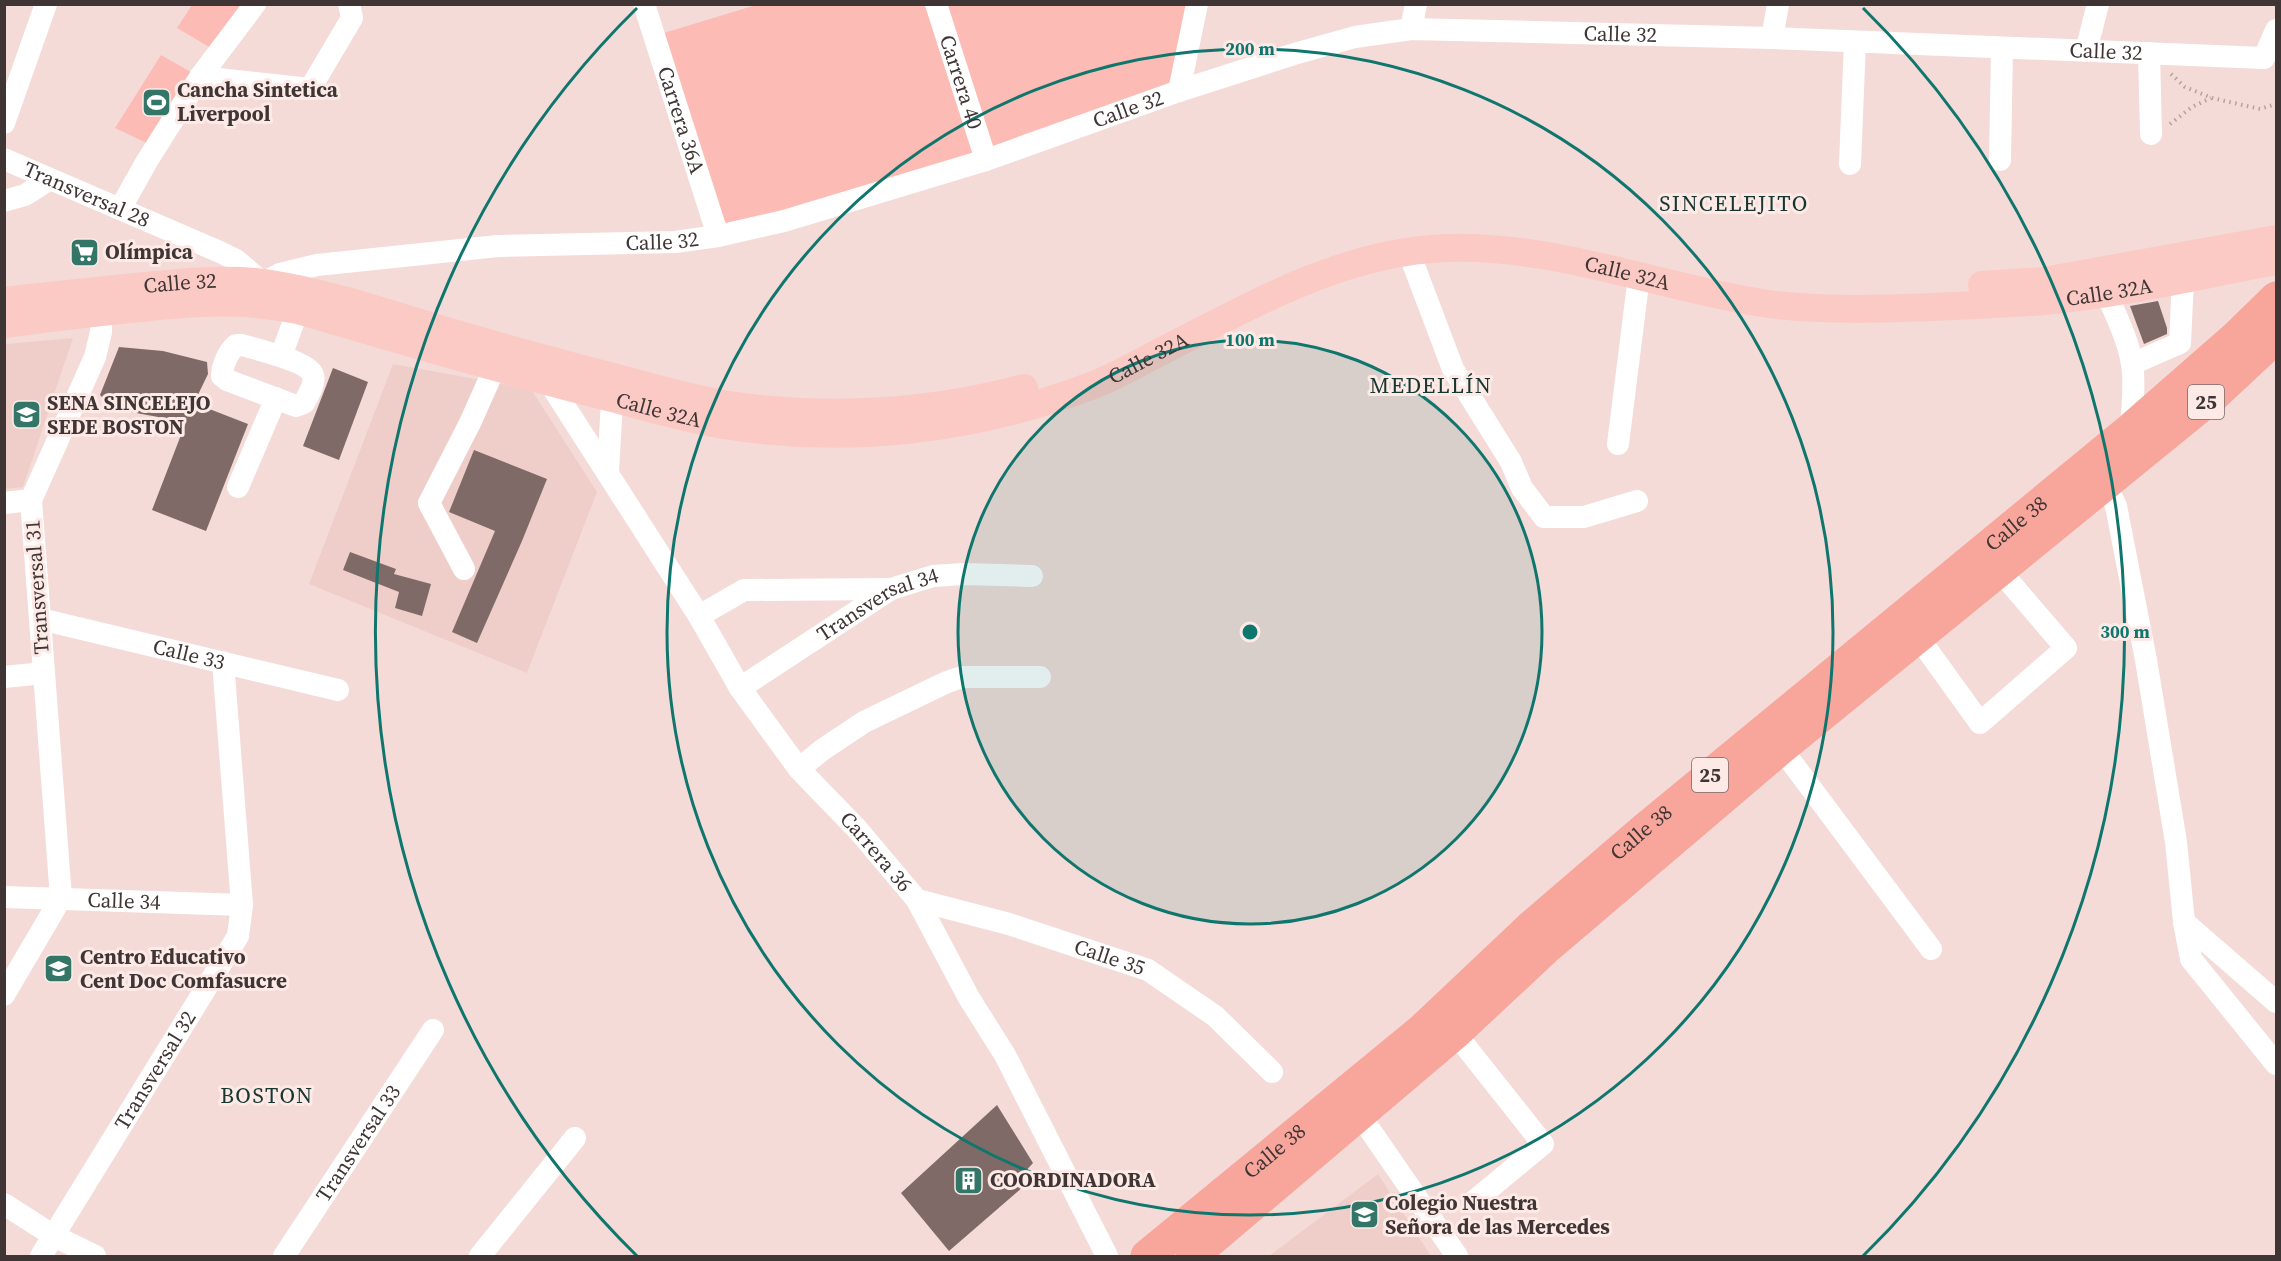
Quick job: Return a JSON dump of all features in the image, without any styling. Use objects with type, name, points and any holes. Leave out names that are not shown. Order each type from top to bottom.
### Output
[{"type":"highway","name":"Calle 38","points":[[1170,1253],[1422,1030],[1531,927],[1645,829],[2131,429],[2223,349],[2277,298]]},
{"type":"highway","name":"Calle 38","points":[[1170,1253],[1359,1114],[1455,1033],[1546,948],[1781,748],[2272,350]]},
{"type":"main road","name":"Calle 32A","points":[[263,283],[350,303],[612,399],[691,398],[728,405],[804,412],[872,412],[968,401],[1051,380],[1092,364],[1281,270],[1324,252],[1406,231],[1448,228],[1499,229],[1550,237],[1768,284],[1816,289],[1888,291],[2044,281],[2277,239]]},
{"type":"main road","name":"Calle 32A","points":[[162,306],[245,302],[298,310],[549,382],[689,418],[726,425],[794,432],[872,433],[973,420],[1056,398],[1101,382],[1330,270],[1372,257],[1408,250],[1500,249],[1550,257],[1766,303],[1817,308],[1890,309],[2024,302],[2106,292],[2277,261]]},
{"type":"main road","name":"Calle 32","points":[[4,324],[101,301],[199,282],[263,283]]},
{"type":"main road","points":[[162,306],[191,297],[237,293],[263,283],[282,296],[326,310],[353,326]]},
{"type":"main road","name":"Calle 32","points":[[4,301],[101,301],[162,306]]},
{"type":"street","points":[[4,123],[46,4]]},
{"type":"street","points":[[120,209],[200,77],[255,4]]},
{"type":"street","points":[[200,77],[310,89],[352,18],[349,4]]},
{"type":"street","name":"Carrera 36A","points":[[644,4],[718,236]]},
{"type":"street","name":"Carrera 40","points":[[936,4],[986,159]]},
{"type":"street","points":[[1179,91],[1197,4]]},
{"type":"street","points":[[1411,29],[1416,4]]},
{"type":"street","points":[[1772,38],[1778,4]]},
{"type":"street","points":[[2086,51],[2098,4]]},
{"type":"street","name":"Calle 32","points":[[263,283],[280,274],[317,265],[498,246],[675,242],[718,236],[784,221],[986,159],[1179,91],[1354,37],[1411,29],[1772,38],[2264,58],[2277,30]]},
{"type":"street","points":[[1850,164],[1855,42]]},
{"type":"street","points":[[2000,160],[2002,48]]},
{"type":"street","points":[[2149,53],[2151,134]]},
{"type":"street","name":"Transversal 28","points":[[4,159],[236,260],[263,283]]},
{"type":"street","points":[[4,201],[26,195],[50,179]]},
{"type":"street","points":[[1408,250],[1453,369],[1511,462],[1522,488],[1544,517],[1584,517],[1637,501]]},
{"type":"street","points":[[1618,444],[1639,276]]},
{"type":"street","points":[[2180,343],[2183,279]]},
{"type":"street","points":[[2106,292],[2124,333],[2132,364],[2134,392],[2131,462]]},
{"type":"street","name":"Transversal 31","points":[[61,898],[31,501],[95,357],[101,332],[101,301]]},
{"type":"street","points":[[281,356],[298,310]]},
{"type":"street","points":[[2132,364],[2180,343],[2223,349]]},
{"type":"street","points":[[236,345],[281,356],[312,372],[314,380],[304,404],[296,406],[227,380],[222,376],[222,370],[236,345]]},
{"type":"street","points":[[464,569],[429,503],[470,423],[495,367]]},
{"type":"street","name":"Carrera 36","points":[[549,382],[699,616],[740,688],[799,769],[858,830],[918,900],[969,998],[1005,1055],[1107,1257]]},
{"type":"street","points":[[238,488],[276,398]]},
{"type":"street","points":[[580,430],[596,431],[612,399]]},
{"type":"street","points":[[608,472],[612,399]]},
{"type":"street","points":[[2106,484],[2116,506],[2146,660],[2176,842],[2184,922],[2191,959],[2277,1064]]},
{"type":"street","points":[[4,503],[31,501]]},
{"type":"street","points":[[1918,637],[1980,723],[2066,648],[2000,570]]},
{"type":"street","name":"Transversal 34","points":[[740,688],[891,589],[933,576],[964,574],[1032,576]]},
{"type":"street","points":[[699,616],[744,590],[891,589]]},
{"type":"street","name":"Calle 33","points":[[40,619],[338,690]]},
{"type":"street","name":"Transversal 32","points":[[41,1257],[238,936],[242,905],[223,662]]},
{"type":"street","points":[[4,677],[44,673]]},
{"type":"street","points":[[799,769],[822,750],[864,722],[947,682],[962,678],[1040,677]]},
{"type":"street","points":[[1781,748],[1930,949]]},
{"type":"street","name":"Calle 34","points":[[4,897],[242,905]]},
{"type":"street","points":[[4,995],[61,898]]},
{"type":"street","name":"Calle 35","points":[[918,900],[1009,924],[1148,970],[1215,1016],[1272,1072]]},
{"type":"street","points":[[2184,922],[2277,1002]]},
{"type":"street","name":"Transversal 33","points":[[284,1257],[433,1030]]},
{"type":"street","points":[[1455,1033],[1543,1144],[1473,1202]]},
{"type":"street","points":[[1359,1114],[1457,1257]]},
{"type":"street","points":[[480,1257],[575,1138]]},
{"type":"street","points":[[4,1204],[54,1236],[95,1257]]},
{"type":"path","points":[[2149,53],[2185,87],[2212,98],[2260,109],[2277,104]]},
{"type":"path","points":[[2151,134],[2173,123],[2192,107],[2212,98]]},
{"type":"shaded area","name":"Cancha Sintetica Liverpool","points":[[192,5],[248,5],[216,51],[177,28]]},
{"type":"shaded area","points":[[756,5],[1197,5],[1179,91],[718,236],[654,36]]},
{"type":"shaded area","name":"Cancha Sintetica Liverpool","points":[[161,55],[198,76],[153,146],[115,128]]},
{"type":"shaded area","name":"SENA SINCELEJO SEDE BOSTON","points":[[73,338],[23,487],[5,489],[5,344]]},
{"type":"shaded area","points":[[393,364],[531,389],[597,492],[527,673],[309,584]]},
{"type":"shaded area","name":"Colegio Nuestra Señora de las Mercedes","points":[[1378,1174],[1431,1256],[1269,1256]]},
{"type":"building","points":[[2158,301],[2167,334],[2144,344],[2130,306]]},
{"type":"building","points":[[119,347],[163,351],[207,362],[208,374],[194,403],[248,424],[206,531],[152,510],[186,422],[114,409],[100,395]]},
{"type":"building","points":[[333,368],[368,382],[339,460],[303,446]]},
{"type":"building","points":[[474,450],[547,479],[477,643],[452,632],[495,531],[449,512]]},
{"type":"building","points":[[350,552],[396,569],[394,574],[431,584],[422,616],[395,608],[399,592],[343,570]]},
{"type":"building","name":"COORDINADORA","points":[[997,1105],[1033,1163],[1023,1174],[1024,1186],[949,1251],[901,1193]]},
{"type":"place","name":"Cancha Sintetica Liverpool","points":[[156,102]]},
{"type":"place","name":"Olímpica","points":[[84,252]]},
{"type":"place","name":"SENA SINCELEJO SEDE BOSTON","points":[[26,415]]},
{"type":"place","name":"Centro Educativo Cent Doc Comfasucre","points":[[59,969]]},
{"type":"place","name":"COORDINADORA","points":[[969,1180]]},
{"type":"place","name":"Colegio Nuestra Señora de las Mercedes","points":[[1364,1215]]},
{"type":"district","name":"SINCELEJITO","points":[[1734,203]]},
{"type":"district","name":"MEDELLÍN","points":[[1431,385]]},
{"type":"district","name":"BOSTON","points":[[267,1095]]}]
